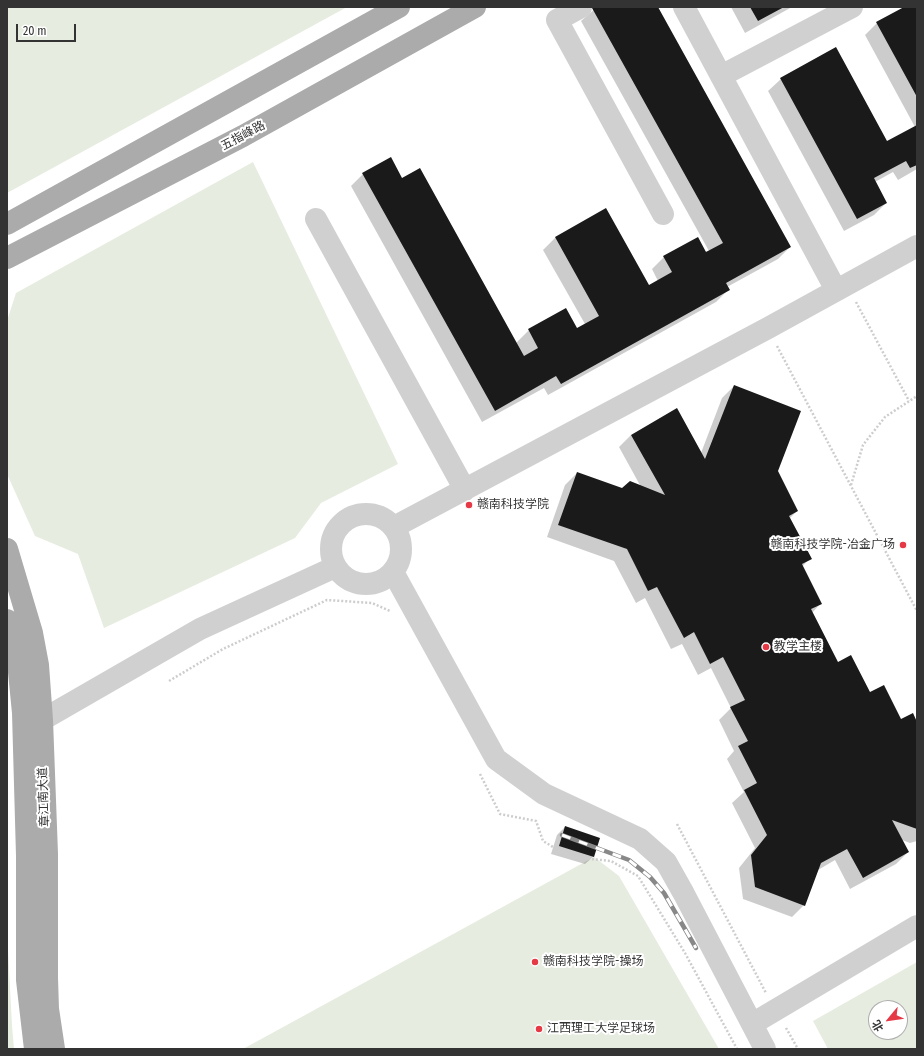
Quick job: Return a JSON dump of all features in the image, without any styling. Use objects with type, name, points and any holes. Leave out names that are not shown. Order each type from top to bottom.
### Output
[{"type":"main road","points":[[7,224],[399,7]]},
{"type":"main road","name":"五指峰路","points":[[7,258],[243,136],[475,7]]},
{"type":"main road","name":"章江南大道","points":[[7,549],[32,633],[38,665],[42,720],[47,854],[48,1009],[54,1049]]},
{"type":"main road","name":"章江南大道","points":[[7,620],[19,672],[23,713],[27,856],[27,980],[34,1049]]},
{"type":"street","points":[[581,7],[557,20],[663,214]]},
{"type":"street","points":[[684,7],[721,76],[841,287]]},
{"type":"street","points":[[721,76],[852,7]]},
{"type":"street","points":[[316,219],[465,490]]},
{"type":"street","points":[[394,528],[768,328],[917,246]]},
{"type":"street","points":[[366,513],[377,515],[387,520],[394,528],[399,537],[401,555],[393,572],[377,583],[363,584],[349,580],[335,567],[331,557],[333,536],[338,526],[346,519],[366,513]]},
{"type":"street","points":[[42,720],[200,629],[335,567]]},
{"type":"street","points":[[393,572],[402,585],[496,759],[544,794],[640,839],[666,862],[765,1049]]},
{"type":"street","points":[[752,1024],[917,926]]},
{"type":"path","points":[[841,287],[909,401]]},
{"type":"path","points":[[768,328],[917,611]]},
{"type":"path","points":[[851,485],[864,445],[885,417],[917,396]]},
{"type":"path","points":[[677,824],[798,1049]]},
{"type":"shaded area","points":[[7,7],[347,7],[7,193]]},
{"type":"shaded area","points":[[253,162],[398,464],[321,503],[295,538],[104,628],[78,554],[35,536],[7,474],[7,321],[16,293]]},
{"type":"shaded area","name":"赣南科技学院-操场","points":[[594,857],[619,876],[719,1049],[243,1049]]},
{"type":"shaded area","points":[[7,930],[12,1026],[14,1049],[7,1049]]},
{"type":"shaded area","points":[[917,962],[917,1049],[828,1049],[813,1021]]},
{"type":"building","points":[[658,7],[791,247],[726,283],[730,290],[561,384],[556,376],[495,411],[362,173],[391,157],[402,178],[420,168],[524,356],[538,348],[528,329],[566,308],[577,328],[599,316],[555,237],[606,208],[649,285],[672,272],[663,256],[698,237],[706,252],[723,243],[592,8]]},
{"type":"building","points":[[750,7],[784,7],[758,21]]},
{"type":"building","points":[[904,7],[917,7],[917,97],[876,22]]},
{"type":"building","points":[[836,47],[887,141],[917,125],[917,165],[910,168],[906,161],[874,178],[887,203],[857,219],[780,78]]},
{"type":"building","name":"教学主楼","points":[[734,385],[801,411],[778,471],[798,511],[789,516],[812,559],[802,564],[822,604],[811,609],[838,662],[851,655],[870,692],[884,685],[901,719],[913,713],[917,722],[917,829],[892,820],[909,852],[863,878],[847,849],[821,863],[805,906],[755,887],[751,855],[767,835],[744,790],[757,783],[738,746],[748,741],[730,707],[745,700],[723,657],[710,664],[694,632],[684,638],[657,587],[648,591],[627,549],[558,525],[577,472],[622,488],[630,481],[665,495],[631,435],[677,408],[705,459]]},
{"type":"building","points":[[565,826],[600,838],[594,857],[559,846]]},
{"type":"railway","points":[[562,835],[629,860],[650,877],[664,893],[696,948]]},
{"type":"place","name":"赣南科技学院","points":[[469,505]]},
{"type":"place","name":"赣南科技学院-冶金广场","points":[[903,545]]},
{"type":"place","name":"教学主楼","points":[[766,647]]},
{"type":"place","name":"赣南科技学院-操场","points":[[535,962]]},
{"type":"place","name":"江西理工大学足球场","points":[[539,1029]]}]
